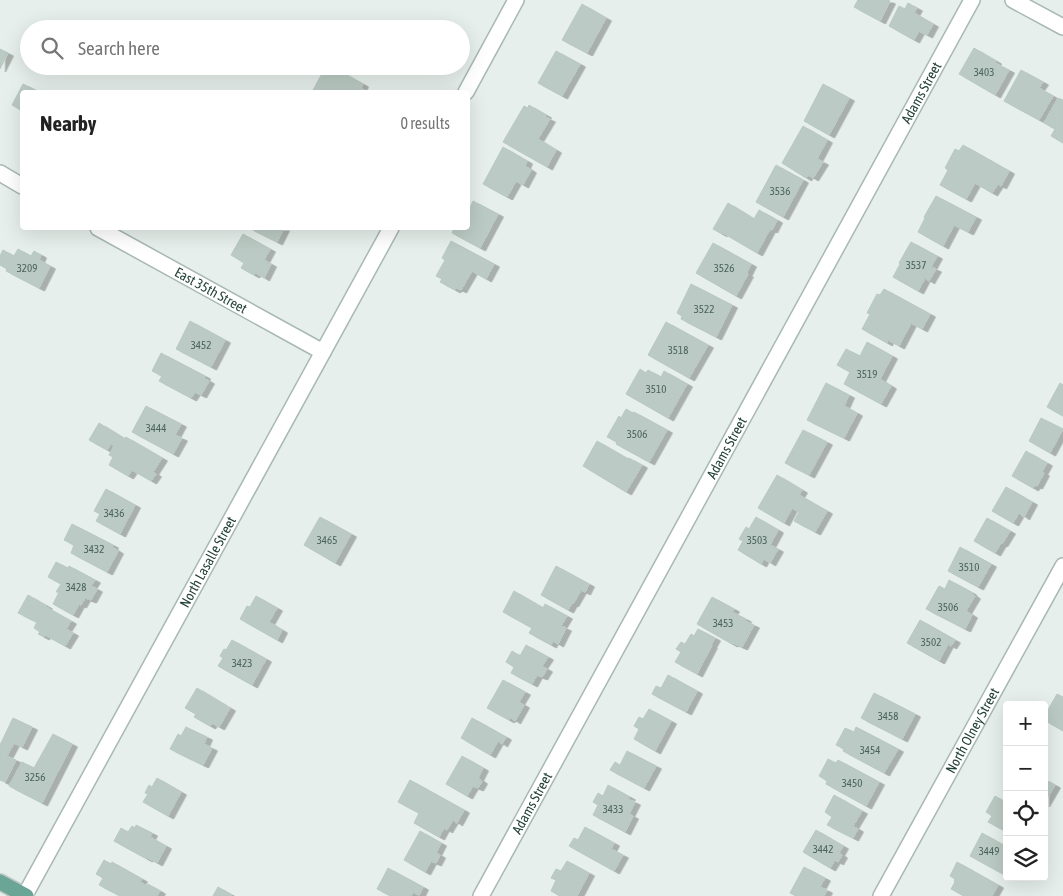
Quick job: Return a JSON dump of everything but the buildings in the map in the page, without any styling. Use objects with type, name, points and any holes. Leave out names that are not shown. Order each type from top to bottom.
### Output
[{"type":"main road","points":[[0,882],[25,896]]},
{"type":"street","points":[[467,90],[516,0]]},
{"type":"street","name":"Adams Street","points":[[481,896],[972,0]]},
{"type":"street","points":[[1013,0],[1063,27]]},
{"type":"street","points":[[0,173],[20,185]]},
{"type":"street","name":"East 35th Street","points":[[102,230],[323,352]]},
{"type":"street","name":"North Lasalle Street","points":[[25,896],[391,230]]},
{"type":"street","name":"North Olney Street","points":[[882,896],[1063,566]]}]
